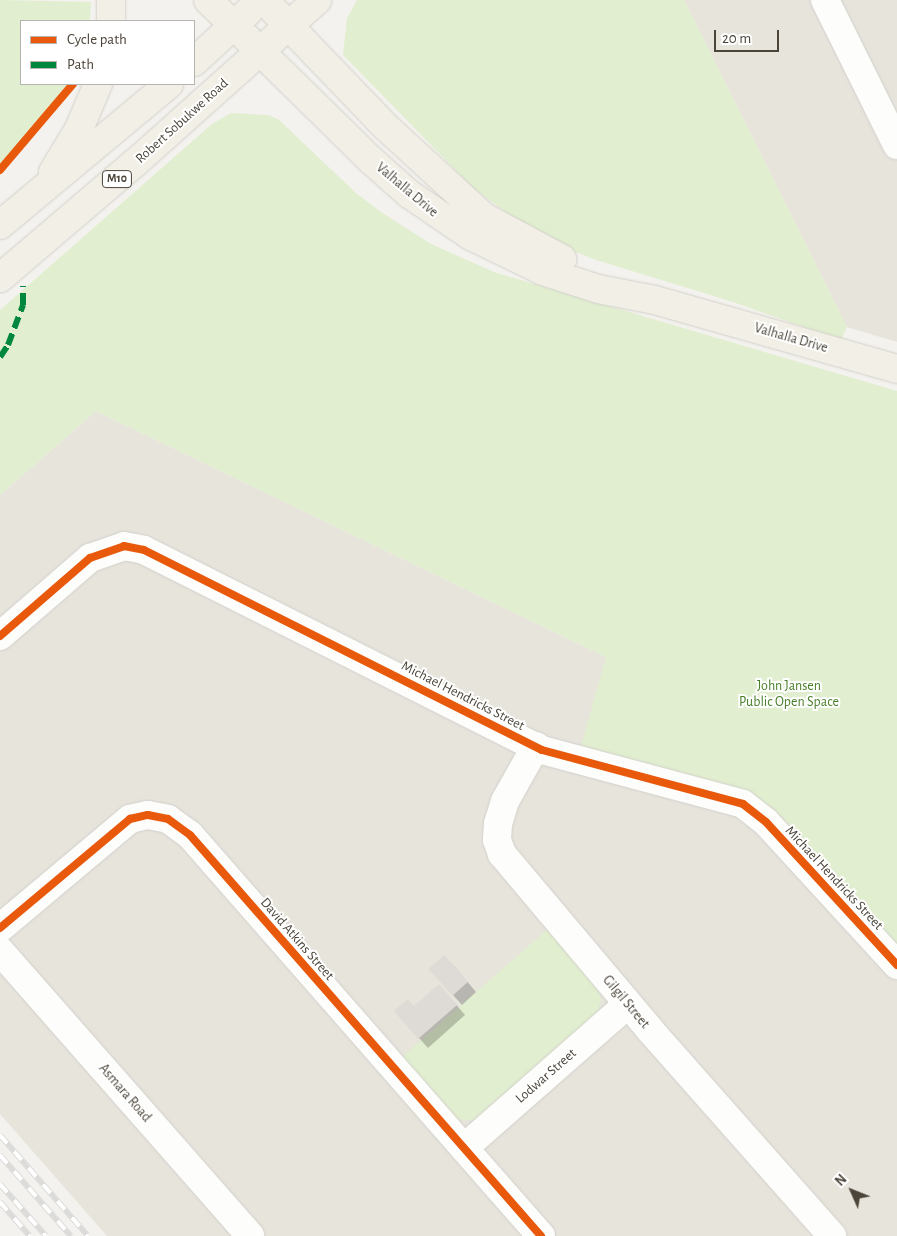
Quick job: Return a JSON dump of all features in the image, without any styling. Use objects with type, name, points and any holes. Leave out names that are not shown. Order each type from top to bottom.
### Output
[{"type":"main road","points":[[111,0],[111,20]]},
{"type":"main road","name":"Valhalla Drive","points":[[208,0],[372,161],[444,221],[543,271],[598,289],[655,300],[897,369]]},
{"type":"main road","points":[[195,61],[263,0]]},
{"type":"main road","name":"Valhalla Drive","points":[[263,0],[386,127],[484,217],[548,254],[655,300]]},
{"type":"main road","name":"Robert Sobukwe Road","points":[[0,278],[317,0]]},
{"type":"main road","points":[[38,193],[79,130],[98,85]]},
{"type":"main road","points":[[0,225],[168,85]]},
{"type":"street","points":[[826,0],[897,145]]},
{"type":"street","name":"Michael Hendricks Street","points":[[0,636],[90,558],[124,546],[144,550],[536,746],[560,756],[743,804],[766,822],[897,965]]},
{"type":"street","name":"Gilgil Street","points":[[536,746],[505,801],[498,824],[497,840],[502,854],[628,1004],[832,1236]]},
{"type":"street","name":"David Atkins Street","points":[[0,928],[122,824],[148,815],[168,819],[196,843],[540,1236]]},
{"type":"street","name":"Asmara Road","points":[[0,951],[250,1236]]},
{"type":"street","name":"Lodwar Street","points":[[464,1148],[628,1004]]},
{"type":"shaded area","points":[[684,0],[897,0],[897,342],[847,327]]},
{"type":"shaded area","points":[[96,411],[606,657],[897,967],[897,1236],[107,1236],[0,1114],[0,495]]},
{"type":"green space","points":[[0,0],[91,2],[90,20],[20,20],[20,85],[69,85],[0,167]]},
{"type":"green space","points":[[357,0],[684,0],[847,327],[841,340],[733,302],[593,259],[562,246],[516,220],[472,187],[343,55],[347,18]]},
{"type":"green space","name":"John Jansen Public Open Space","points":[[231,113],[268,115],[278,119],[356,193],[381,212],[431,244],[494,272],[897,391],[897,951],[761,803],[580,750],[606,657],[96,411],[0,495],[0,310],[212,124]]},
{"type":"green space","points":[[549,928],[596,983],[601,999],[596,1018],[476,1121],[457,1119],[399,1060]]},
{"type":"building","points":[[444,955],[468,982],[452,996],[428,969]]},
{"type":"building","points":[[439,984],[457,1005],[418,1039],[394,1011],[408,999],[414,1006]]},
{"type":"railway","points":[[0,1135],[88,1236]]},
{"type":"railway","points":[[0,1155],[71,1236]]},
{"type":"railway","points":[[0,1184],[46,1236]]},
{"type":"railway","points":[[0,1202],[30,1236]]},
{"type":"marked path","points":[[0,357],[8,345],[23,305],[23,286]]},
{"type":"cycle path","points":[[0,170],[72,85]]},
{"type":"cycle path","points":[[0,636],[90,558],[124,546],[144,550],[542,750],[743,804],[766,822],[897,965]]},
{"type":"cycle path","points":[[0,928],[130,819],[148,815],[168,819],[190,835],[541,1236]]}]
